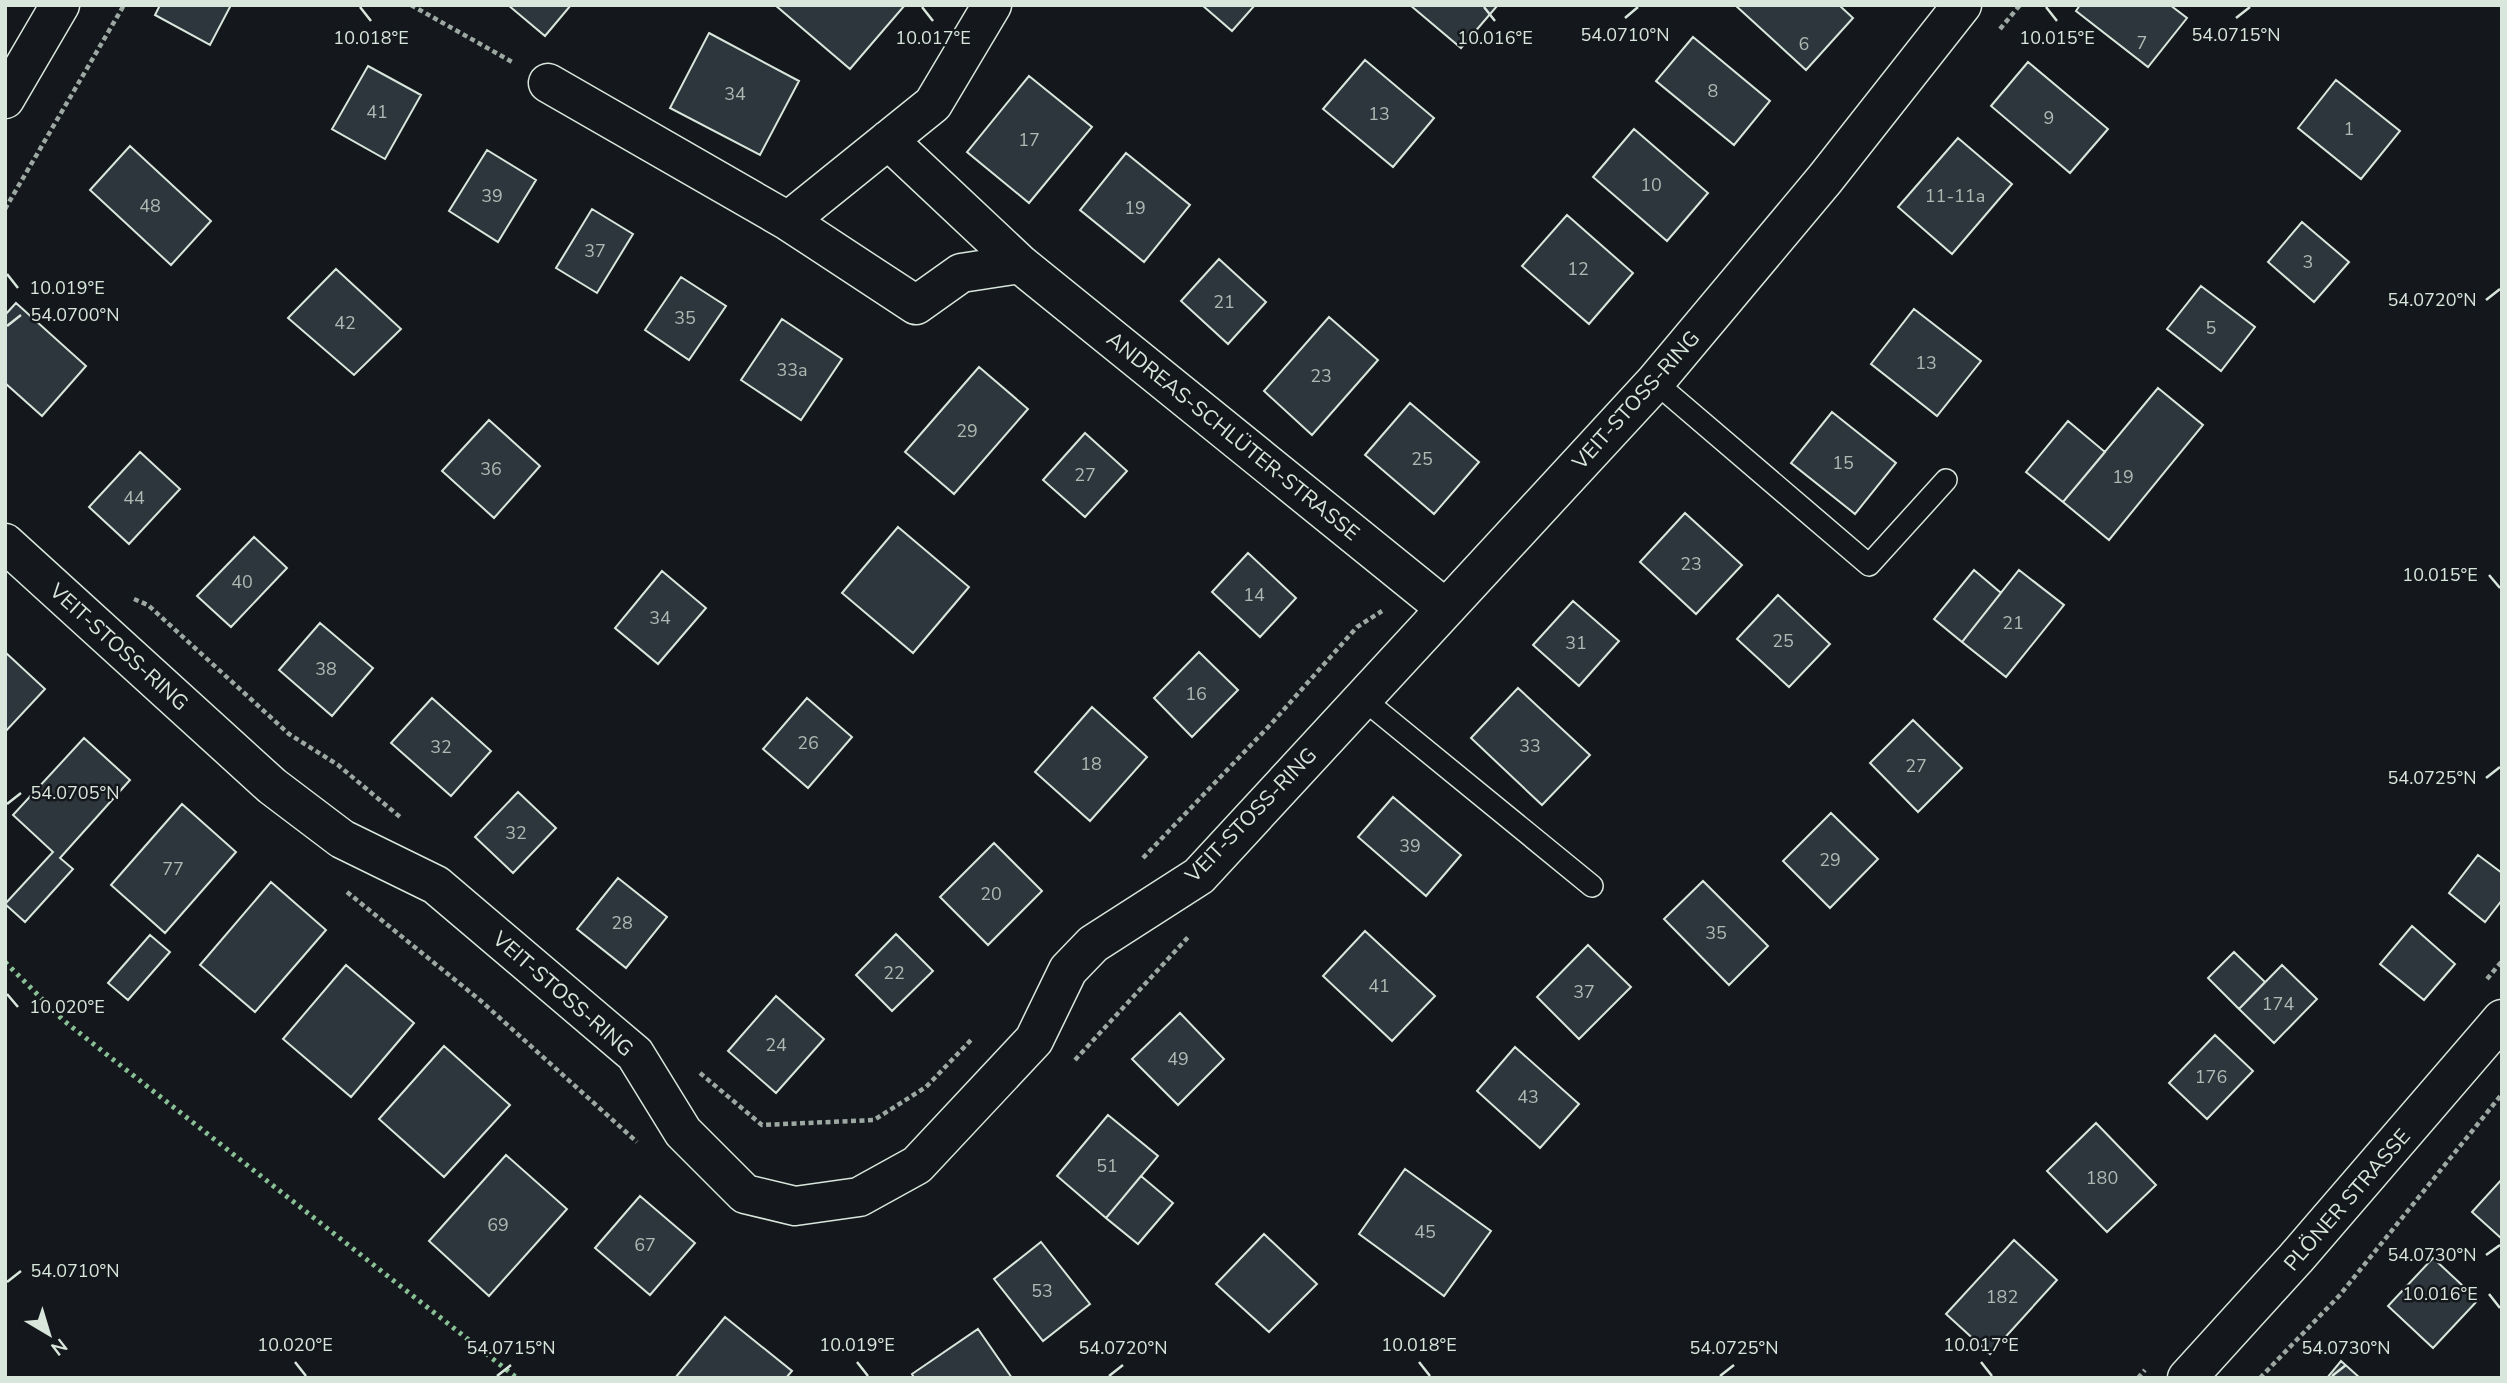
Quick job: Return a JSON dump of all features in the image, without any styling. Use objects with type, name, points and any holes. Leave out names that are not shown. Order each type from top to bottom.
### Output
[{"type":"street","points":[[5,99],[60,5]]},
{"type":"street","points":[[788,222],[933,104],[992,5]]},
{"type":"street","name":"VEIT-STOSS-RING","points":[[5,543],[272,786],[342,839],[436,885],[635,1055],[683,1132],[745,1194],[795,1206],[859,1197],[916,1165],[1034,1040],[1068,970],[1093,944],[1199,876],[1362,698],[1433,598],[1655,382],[1825,179],[1962,5]]},
{"type":"street","points":[[548,83],[788,222],[916,304],[961,273],[1020,264]]},
{"type":"street","name":"ANDREAS-SCHLÜTER-STRASSE","points":[[888,140],[1020,264],[1433,598]]},
{"type":"street","name":"PLÖNER STRASSE","points":[[2188,1378],[2305,1248],[2502,1019]]},
{"type":"lane","points":[[1655,382],[1869,565],[1946,480]]},
{"type":"lane","points":[[1362,698],[1592,886]]},
{"type":"path","points":[[5,209],[124,5]]},
{"type":"path","points":[[411,5],[548,83]]},
{"type":"path","points":[[1994,36],[2020,5]]},
{"type":"path","points":[[131,598],[148,606],[289,734],[338,765],[402,819]]},
{"type":"path","points":[[1136,866],[1357,627],[1433,598]]},
{"type":"path","points":[[337,884],[481,1001],[643,1147]]},
{"type":"path","points":[[1074,1061],[1193,932]]},
{"type":"path","points":[[699,1072],[762,1125],[874,1120],[926,1087],[974,1037]]},
{"type":"path","points":[[2260,1378],[2339,1296],[2502,1094]]},
{"type":"building","points":[[160,5],[231,5],[210,45],[155,15]]},
{"type":"building","points":[[508,5],[571,5],[545,36]]},
{"type":"building","points":[[775,5],[905,5],[850,69]]},
{"type":"building","points":[[1202,5],[1255,5],[1232,31]]},
{"type":"building","points":[[1410,5],[1496,5],[1497,6],[1461,48]]},
{"type":"building","points":[[1735,5],[1839,5],[1853,18],[1806,70]]},
{"type":"building","points":[[2080,5],[2170,5],[2187,18],[2148,67],[2076,11]]},
{"type":"building","points":[[709,33],[799,81],[760,155],[670,108]]},
{"type":"building","points":[[1693,37],[1770,101],[1734,145],[1656,81]]},
{"type":"building","points":[[1365,60],[1434,118],[1393,167],[1323,109]]},
{"type":"building","points":[[2028,62],[2108,129],[2070,173],[1991,106]]},
{"type":"building","points":[[368,66],[421,95],[385,159],[332,129]]},
{"type":"building","points":[[1029,76],[1092,127],[1029,203],[967,152]]},
{"type":"building","points":[[2336,80],[2400,131],[2361,179],[2298,128]]},
{"type":"building","points":[[1634,129],[1708,193],[1667,241],[1593,177]]},
{"type":"building","points":[[1958,138],[2012,184],[1952,254],[1898,207]]},
{"type":"building","points":[[130,146],[211,221],[171,265],[90,190]]},
{"type":"building","points":[[487,150],[536,180],[498,242],[449,211]]},
{"type":"building","points":[[1126,153],[1190,205],[1144,262],[1080,210]]},
{"type":"building","points":[[592,209],[633,234],[597,293],[556,268]]},
{"type":"building","points":[[1567,215],[1633,273],[1589,324],[1522,266]]},
{"type":"building","points":[[2302,222],[2349,262],[2314,302],[2268,262]]},
{"type":"building","points":[[1219,259],[1266,302],[1228,344],[1181,301]]},
{"type":"building","points":[[336,269],[401,329],[354,375],[288,318]]},
{"type":"building","points":[[681,277],[726,306],[689,360],[645,330]]},
{"type":"building","points":[[2201,286],[2255,327],[2221,371],[2167,329]]},
{"type":"building","points":[[16,303],[86,366],[42,416],[5,383],[5,315]]},
{"type":"building","points":[[1914,309],[1981,361],[1937,416],[1871,364]]},
{"type":"building","points":[[1329,317],[1378,360],[1312,435],[1264,391]]},
{"type":"building","points":[[782,319],[842,359],[801,420],[741,380]]},
{"type":"building","points":[[979,367],[1028,409],[954,494],[905,452]]},
{"type":"building","points":[[2158,388],[2203,425],[2109,540],[2063,502]]},
{"type":"building","points":[[1410,403],[1479,462],[1434,514],[1365,455]]},
{"type":"building","points":[[1832,412],[1896,463],[1855,514],[1791,463]]},
{"type":"building","points":[[489,420],[540,466],[494,518],[442,471]]},
{"type":"building","points":[[2068,421],[2105,452],[2063,502],[2026,472]]},
{"type":"building","points":[[1085,433],[1127,471],[1085,517],[1043,480]]},
{"type":"building","points":[[140,452],[180,489],[129,544],[89,507]]},
{"type":"building","points":[[1685,513],[1742,565],[1696,614],[1640,562]]},
{"type":"building","points":[[898,527],[969,587],[913,653],[842,593]]},
{"type":"building","points":[[254,537],[287,568],[231,627],[197,596]]},
{"type":"building","points":[[1248,553],[1296,598],[1260,637],[1212,592]]},
{"type":"building","points":[[1974,570],[2001,593],[1962,642],[1934,619]]},
{"type":"building","points":[[2019,570],[2064,605],[2006,677],[1962,642]]},
{"type":"building","points":[[662,571],[706,608],[658,664],[615,628]]},
{"type":"building","points":[[1778,595],[1830,644],[1789,687],[1737,639]]},
{"type":"building","points":[[1573,601],[1619,641],[1579,686],[1533,645]]},
{"type":"building","points":[[320,623],[373,668],[332,716],[279,670]]},
{"type":"building","points":[[5,652],[45,689],[5,732]]},
{"type":"building","points":[[1199,652],[1238,690],[1192,737],[1154,698]]},
{"type":"building","points":[[1518,688],[1590,755],[1542,805],[1471,738]]},
{"type":"building","points":[[432,698],[491,751],[451,796],[391,743]]},
{"type":"building","points":[[807,698],[852,737],[808,788],[763,749]]},
{"type":"building","points":[[1092,707],[1147,757],[1090,821],[1035,772]]},
{"type":"building","points":[[1913,720],[1962,768],[1918,812],[1870,763]]},
{"type":"building","points":[[84,738],[130,780],[60,858],[73,869],[25,922],[5,904],[53,852],[13,815]]},
{"type":"building","points":[[518,792],[556,828],[513,873],[475,837]]},
{"type":"building","points":[[1393,797],[1461,855],[1426,896],[1358,837]]},
{"type":"building","points":[[182,804],[236,852],[165,933],[111,885]]},
{"type":"building","points":[[1831,813],[1878,859],[1830,908],[1783,861]]},
{"type":"building","points":[[994,843],[1042,891],[988,945],[940,897]]},
{"type":"building","points":[[2478,855],[2502,873],[2502,900],[2485,922],[2449,893]]},
{"type":"building","points":[[618,878],[667,917],[626,968],[577,929]]},
{"type":"building","points":[[1703,881],[1768,946],[1729,985],[1664,919]]},
{"type":"building","points":[[271,882],[326,930],[255,1012],[200,965]]},
{"type":"building","points":[[2412,926],[2455,964],[2424,1000],[2380,964]]},
{"type":"building","points":[[1365,931],[1435,996],[1392,1041],[1323,976]]},
{"type":"building","points":[[896,934],[933,971],[892,1011],[856,975]]},
{"type":"building","points":[[150,935],[170,952],[128,1000],[108,983]]},
{"type":"building","points":[[1588,945],[1631,987],[1579,1039],[1537,997]]},
{"type":"building","points":[[2234,952],[2265,982],[2239,1009],[2208,978]]},
{"type":"building","points":[[346,965],[414,1023],[351,1097],[283,1039]]},
{"type":"building","points":[[2282,965],[2317,999],[2274,1043],[2239,1009]]},
{"type":"building","points":[[776,996],[824,1039],[776,1093],[728,1051]]},
{"type":"building","points":[[1180,1013],[1224,1059],[1178,1105],[1132,1059]]},
{"type":"building","points":[[2215,1035],[2253,1071],[2207,1119],[2169,1083]]},
{"type":"building","points":[[444,1046],[510,1105],[444,1177],[379,1119]]},
{"type":"building","points":[[1515,1047],[1579,1104],[1540,1148],[1477,1091]]},
{"type":"building","points":[[1108,1115],[1158,1156],[1106,1218],[1057,1176]]},
{"type":"building","points":[[2096,1123],[2156,1185],[2107,1232],[2047,1171]]},
{"type":"building","points":[[506,1155],[567,1209],[489,1296],[429,1241]]},
{"type":"building","points":[[1405,1169],[1491,1231],[1444,1296],[1359,1234]]},
{"type":"building","points":[[1141,1176],[1173,1203],[1138,1244],[1106,1218]]},
{"type":"building","points":[[2502,1179],[2502,1239],[2472,1212]]},
{"type":"building","points":[[640,1196],[695,1243],[650,1295],[595,1248]]},
{"type":"building","points":[[1264,1234],[1317,1284],[1269,1332],[1216,1284]]},
{"type":"building","points":[[2014,1240],[2057,1280],[1990,1354],[1946,1314]]},
{"type":"building","points":[[1041,1242],[1090,1304],[1043,1341],[994,1279]]},
{"type":"building","points":[[2433,1258],[2478,1300],[2433,1348],[2388,1306]]},
{"type":"building","points":[[725,1317],[792,1371],[786,1378],[675,1378]]},
{"type":"building","points":[[978,1329],[1012,1378],[914,1378],[912,1374]]},
{"type":"building","points":[[2341,1361],[2360,1378],[2327,1378]]},
{"type":"hedge","points":[[5,962],[63,1020],[517,1378]]}]
